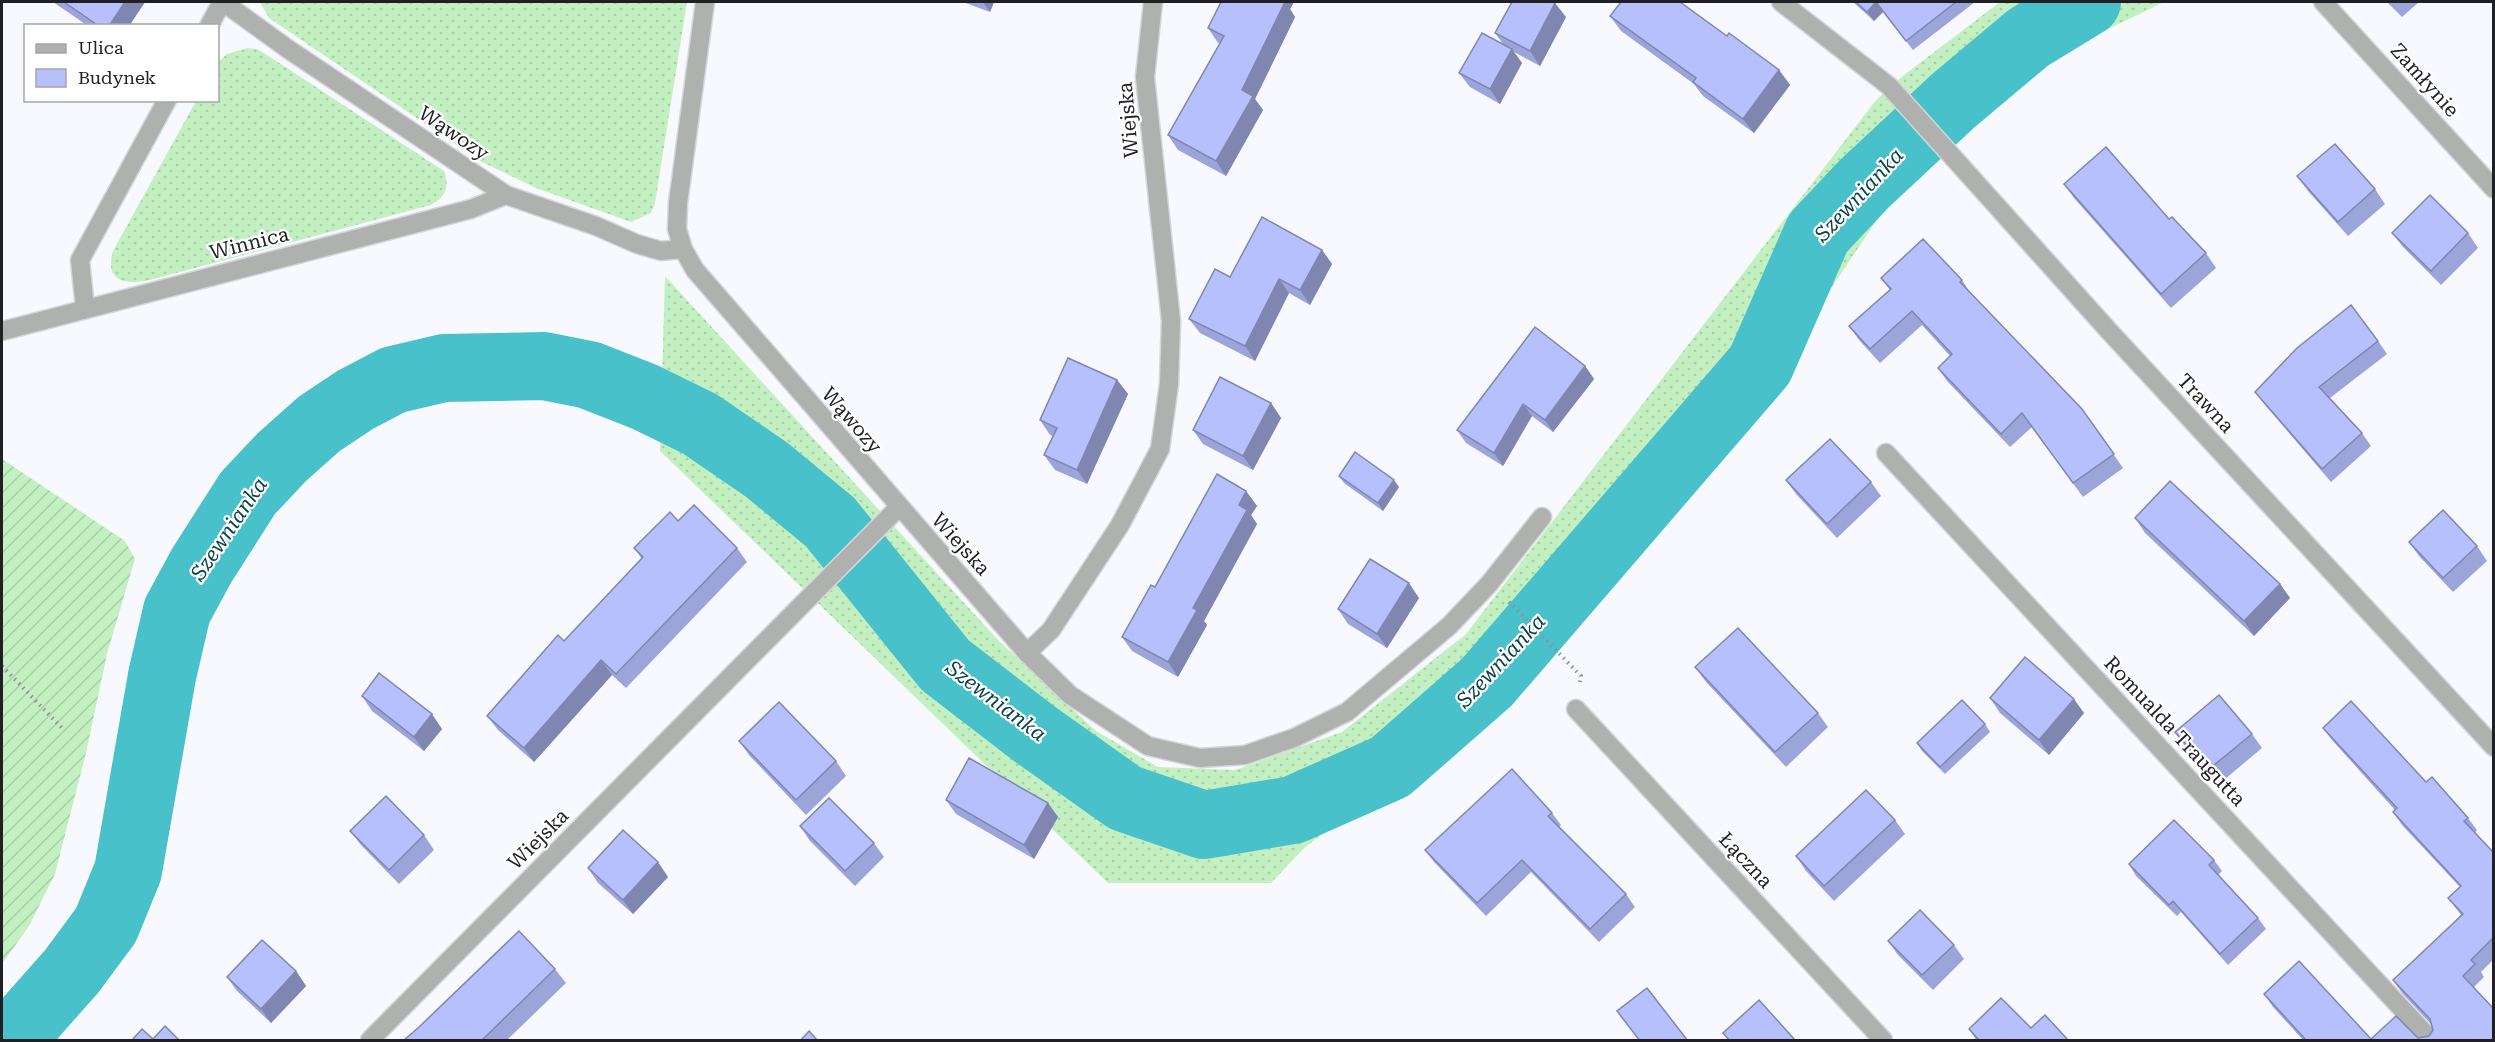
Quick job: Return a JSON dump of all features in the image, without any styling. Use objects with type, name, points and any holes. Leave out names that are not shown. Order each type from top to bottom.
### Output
[{"type":"street","name":"Wąwozy","points":[[210,24],[223,2],[288,49],[506,195],[596,226],[637,244],[662,251],[683,249]]},
{"type":"street","name":"Wąwozy","points":[[705,2],[678,203],[677,229],[683,249],[708,289],[898,508]]},
{"type":"street","name":"Wiejska","points":[[370,1041],[898,508],[1027,652],[1051,630],[1120,525],[1160,449],[1169,384],[1171,321],[1145,77],[1153,2]]},
{"type":"street","name":"Trawna","points":[[1781,2],[1889,86],[1956,162],[2493,747]]},
{"type":"street","name":"Zamłynie","points":[[2322,2],[2493,189]]},
{"type":"street","points":[[85,308],[80,260],[167,102]]},
{"type":"street","name":"Winnica","points":[[2,331],[471,209],[506,195]]},
{"type":"street","name":"Romualda Traugutta","points":[[1886,453],[2431,1041]]},
{"type":"street","points":[[1027,652],[1070,695],[1148,746],[1200,758],[1245,755],[1294,738],[1347,712],[1449,626],[1489,584],[1542,517]]},
{"type":"street","name":"Łączna","points":[[1576,709],[1882,1041]]},
{"type":"path","points":[[1489,584],[1571,663]]},
{"type":"path","points":[[2,666],[62,728]]},
{"type":"green space","points":[[260,2],[687,2],[655,203],[651,213],[631,222],[536,188],[480,161],[269,18]]},
{"type":"green space","points":[[2000,2],[2164,2],[2024,70],[1901,184],[1830,290],[1684,491],[1532,670],[1303,849],[1271,883],[1108,883],[660,451],[665,276],[999,641],[1096,731],[1158,767],[1235,770],[1342,732],[1466,634],[1876,100],[1904,75]]},
{"type":"green space","points":[[247,48],[257,49],[270,57],[444,171],[447,182],[443,195],[431,205],[154,279],[136,282],[121,280],[112,271],[113,251],[195,102],[219,102],[219,61],[227,54]]},
{"type":"green space","points":[[2,459],[125,541],[135,559],[107,654],[86,753],[55,874],[29,926],[2,964]]},
{"type":"building","points":[[64,2],[125,2],[110,24],[96,24]]},
{"type":"building","points":[[1221,2],[1285,2],[1242,90],[1253,96],[1216,161],[1168,135],[1224,36],[1208,28]]},
{"type":"building","points":[[1512,2],[1555,3],[1530,51],[1495,33]]},
{"type":"building","points":[[1621,2],[1680,2],[1727,36],[1729,33],[1779,70],[1743,119],[1693,82],[1696,78],[1610,16]]},
{"type":"building","points":[[1856,2],[1876,2],[1867,12]]},
{"type":"building","points":[[1876,2],[1956,2],[1906,41]]},
{"type":"building","points":[[1482,33],[1512,49],[1490,89],[1459,73]]},
{"type":"building","points":[[2335,144],[2375,189],[2338,222],[2297,176]]},
{"type":"building","points":[[2106,147],[2169,219],[2172,217],[2206,253],[2161,294],[2064,184]]},
{"type":"building","points":[[2430,195],[2468,233],[2431,271],[2392,233]]},
{"type":"building","points":[[1262,217],[1322,250],[1300,290],[1279,279],[1245,346],[1189,319],[1215,269],[1230,277]]},
{"type":"building","points":[[1923,239],[1962,280],[1960,282],[2082,409],[2114,454],[2073,483],[2022,413],[2001,434],[1938,368],[1952,354],[1912,311],[1870,349],[1849,326],[1891,289],[1881,278]]},
{"type":"building","points":[[2351,305],[2378,341],[2319,387],[2362,433],[2322,469],[2255,392],[2297,348]]},
{"type":"building","points":[[1535,327],[1585,366],[1545,420],[1523,404],[1494,453],[1457,430]]},
{"type":"building","points":[[1068,358],[1117,380],[1077,470],[1044,455],[1057,428],[1040,420]]},
{"type":"building","points":[[1220,377],[1271,403],[1243,456],[1193,430]]},
{"type":"building","points":[[1830,439],[1871,482],[1827,524],[1786,480]]},
{"type":"building","points":[[1355,452],[1394,480],[1378,503],[1339,476]]},
{"type":"building","points":[[1217,474],[1246,491],[1239,505],[1247,510],[1193,608],[1197,610],[1168,662],[1122,637],[1151,585],[1155,587]]},
{"type":"building","points":[[2170,481],[2280,584],[2244,621],[2135,518]]},
{"type":"building","points":[[694,505],[737,548],[616,674],[601,660],[524,748],[487,716],[558,635],[564,641],[643,557],[634,548],[670,512],[678,521]]},
{"type":"building","points":[[2443,510],[2477,546],[2443,578],[2409,542]]},
{"type":"building","points":[[1370,559],[1409,583],[1377,634],[1338,609]]},
{"type":"building","points":[[1738,628],[1818,713],[1775,752],[1695,667]]},
{"type":"building","points":[[2025,657],[2074,699],[2039,740],[1990,698]]},
{"type":"building","points":[[379,673],[432,714],[414,737],[362,696]]},
{"type":"building","points":[[2219,695],[2252,734],[2208,770],[2175,732]]},
{"type":"building","points":[[1962,700],[1985,724],[1940,767],[1917,743]]},
{"type":"building","points":[[2351,701],[2426,782],[2432,777],[2468,818],[2464,821],[2493,852],[2493,938],[2471,960],[2475,964],[2463,976],[2493,1008],[2493,1041],[2307,1041],[2264,994],[2299,961],[2371,1039],[2396,1016],[2418,1038],[2429,1036],[2433,1030],[2430,1019],[2393,980],[2463,914],[2448,898],[2461,886],[2393,812],[2397,808],[2323,728]]},
{"type":"building","points":[[779,702],[836,761],[796,800],[739,741]]},
{"type":"building","points":[[969,758],[1048,803],[1024,845],[946,800]]},
{"type":"building","points":[[1512,769],[1552,813],[1548,816],[1626,894],[1590,929],[1522,860],[1477,903],[1425,850]]},
{"type":"building","points":[[1866,790],[1895,820],[1824,886],[1796,856]]},
{"type":"building","points":[[386,796],[424,835],[389,870],[350,831]]},
{"type":"building","points":[[829,798],[874,843],[845,871],[800,826]]},
{"type":"building","points":[[2174,820],[2214,860],[2209,865],[2258,918],[2220,954],[2173,901],[2169,905],[2129,864]]},
{"type":"building","points":[[623,830],[658,862],[623,900],[588,868]]},
{"type":"building","points":[[1920,910],[1954,945],[1922,975],[1888,941]]},
{"type":"building","points":[[519,931],[555,969],[481,1041],[403,1041],[419,1027]]},
{"type":"building","points":[[262,940],[296,971],[261,1009],[227,977]]},
{"type":"building","points":[[1647,988],[1688,1041],[1640,1041],[1617,1011]]},
{"type":"building","points":[[2001,998],[2031,1028],[2045,1015],[2069,1041],[1980,1041],[1969,1029]]},
{"type":"building","points":[[1759,1000],[1796,1041],[1730,1041],[1723,1033]]},
{"type":"building","points":[[165,1026],[180,1041],[131,1041],[142,1029],[153,1039]]},
{"type":"building","points":[[809,1031],[818,1041],[800,1041]]},
{"type":"waterway","name":"Szewnianka","points":[[11,1040],[72,971],[106,925],[128,871],[162,676],[177,611],[202,565],[248,493],[282,457],[319,424],[355,400],[393,380],[444,368],[544,366],[589,375],[645,397],[700,424],[767,470],[830,522],[945,665],[1036,735],[1125,798],[1204,825],[1293,810],[1390,767],[1487,682],[1760,365],[1818,233],[1864,184],[1953,101],[2028,38],[2087,2]]}]
